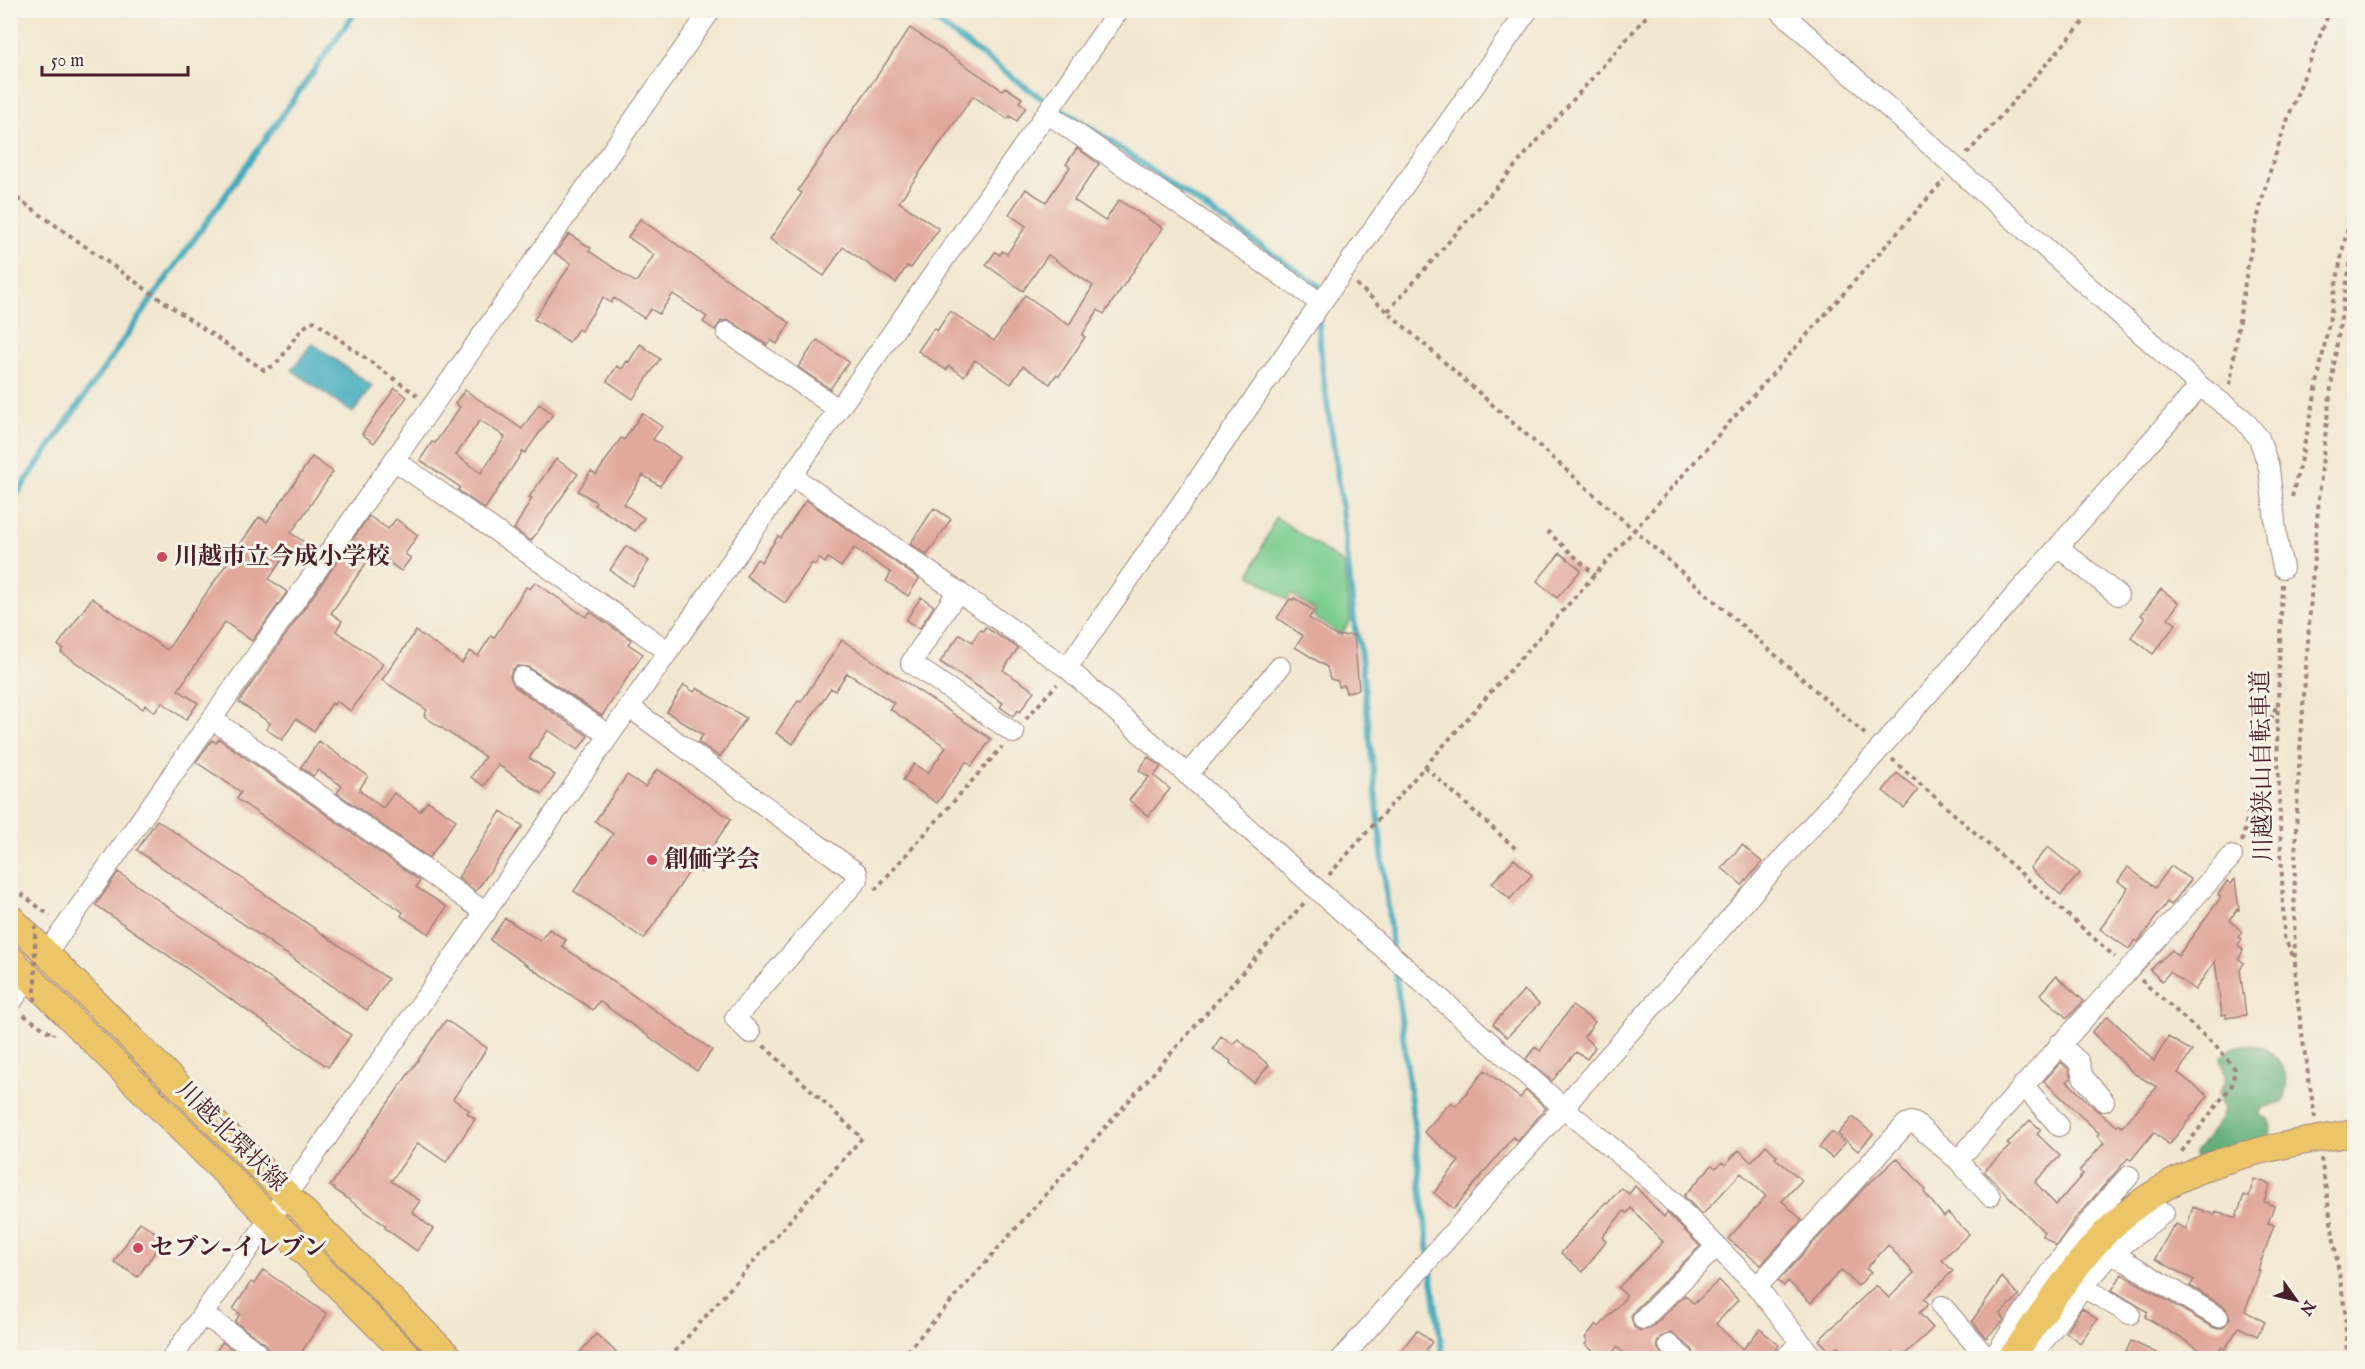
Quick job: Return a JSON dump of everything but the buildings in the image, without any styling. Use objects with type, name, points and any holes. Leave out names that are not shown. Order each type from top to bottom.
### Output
[{"type":"main road","name":"川越北環状線","points":[[10,917],[450,1359]]},
{"type":"main road","name":"川越北環状線","points":[[10,958],[32,989],[269,1218],[410,1359]]},
{"type":"main road","points":[[2030,1358],[2067,1279],[2095,1243],[2138,1203],[2160,1187],[2246,1153],[2355,1133]]},
{"type":"street","points":[[47,952],[711,10]]},
{"type":"street","points":[[172,1359],[1119,10]]},
{"type":"street","points":[[1067,668],[1528,10]]},
{"type":"street","points":[[1779,10],[2200,387],[2243,418],[2259,438],[2269,468],[2277,539],[2283,568]]},
{"type":"street","points":[[1053,105],[1321,303]]},
{"type":"street","points":[[727,332],[838,409]]},
{"type":"street","points":[[1342,1359],[2200,387]]},
{"type":"street","points":[[394,460],[668,651]]},
{"type":"street","points":[[791,475],[1067,668],[1564,1108],[1653,1182],[1757,1287],[1813,1359]]},
{"type":"street","points":[[2058,546],[2118,595]]},
{"type":"street","points":[[958,591],[911,663],[1014,733]]},
{"type":"street","points":[[1187,775],[1280,667]]},
{"type":"street","points":[[522,677],[609,735]]},
{"type":"street","points":[[629,707],[857,873],[858,879],[735,1018],[750,1033]]},
{"type":"street","points":[[212,719],[486,913]]},
{"type":"street","points":[[1957,1159],[2232,856]]},
{"type":"street","points":[[15,1008],[32,989]]},
{"type":"street","points":[[2059,1044],[2079,1062],[2083,1077],[2104,1101]]},
{"type":"street","points":[[2023,1085],[2059,1126]]},
{"type":"street","points":[[1757,1287],[1906,1124],[1911,1122],[1957,1159],[1990,1196]]},
{"type":"street","points":[[1993,1359],[2097,1210],[2129,1176]]},
{"type":"street","points":[[2030,1358],[2112,1253],[2164,1213]]},
{"type":"street","points":[[1643,1319],[1717,1246]]},
{"type":"street","points":[[2112,1253],[2218,1317]]},
{"type":"street","points":[[2084,1287],[2130,1314]]},
{"type":"street","points":[[1942,1306],[1987,1359]]},
{"type":"street","points":[[202,1317],[214,1322],[256,1351]]},
{"type":"street","points":[[1785,1359],[1800,1343]]},
{"type":"street","points":[[1669,1345],[1684,1359]]},
{"type":"path","points":[[1388,311],[1652,10]]},
{"type":"path","points":[[901,1359],[2094,10]]},
{"type":"path","points":[[2226,406],[2244,284],[2260,209],[2275,156],[2330,10]]},
{"type":"path","points":[[10,194],[264,370],[274,366],[302,327],[314,321],[431,406]]},
{"type":"path","points":[[2291,502],[2311,416],[2343,248],[2355,202]]},
{"type":"path","points":[[2347,1359],[2345,1316],[2321,1138],[2304,1048],[2295,962],[2300,752],[2314,553],[2334,360],[2341,310],[2355,245]]},
{"type":"path","points":[[1343,274],[1388,311],[2218,1048],[2235,1069],[2232,1085],[2166,1171],[2160,1187]]},
{"type":"path","points":[[1547,531],[1596,574]]},
{"type":"path","name":"川越狭山自転車道","points":[[2283,568],[2278,704],[2284,937],[2295,962]]},
{"type":"path","points":[[868,899],[1058,683],[1067,668]]},
{"type":"path","points":[[2232,856],[2243,840],[2266,730],[2278,704]]},
{"type":"path","points":[[1425,767],[1516,849]]},
{"type":"path","points":[[19,892],[51,917]]},
{"type":"path","points":[[32,989],[35,926]]},
{"type":"path","points":[[15,1008],[53,1035]]},
{"type":"path","points":[[669,1359],[862,1138],[750,1033]]},
{"type":"path","points":[[2345,1316],[2355,1357]]},
{"type":"green space","points":[[1276,517],[1344,564],[1350,621],[1341,635],[1313,616],[1316,611],[1291,594],[1287,600],[1250,574]]},
{"type":"green space","points":[[2243,1045],[2265,1048],[2278,1060],[2286,1079],[2284,1101],[2262,1108],[2259,1115],[2267,1118],[2271,1126],[2266,1137],[2231,1145],[2195,1158],[2194,1154],[2220,1121],[2224,1110],[2218,1094],[2226,1080],[2221,1057],[2232,1048]]},
{"type":"water","points":[[312,343],[372,386],[353,413],[292,370]]},
{"type":"waterway","points":[[10,504],[156,293],[357,10]]},
{"type":"waterway","points":[[920,10],[1038,96],[1073,116],[1319,286],[1319,295]]},
{"type":"waterway","points":[[1319,317],[1323,372],[1342,504],[1355,628],[1360,647],[1392,947]]},
{"type":"waterway","points":[[1395,966],[1429,1254]]},
{"type":"waterway","points":[[1430,1264],[1443,1358]]},
{"type":"place","name":"川越市立今成小学校","points":[[162,557]]},
{"type":"place","name":"創価学会","points":[[652,860]]},
{"type":"place","name":"セブン-イレブン","points":[[138,1248]]}]
